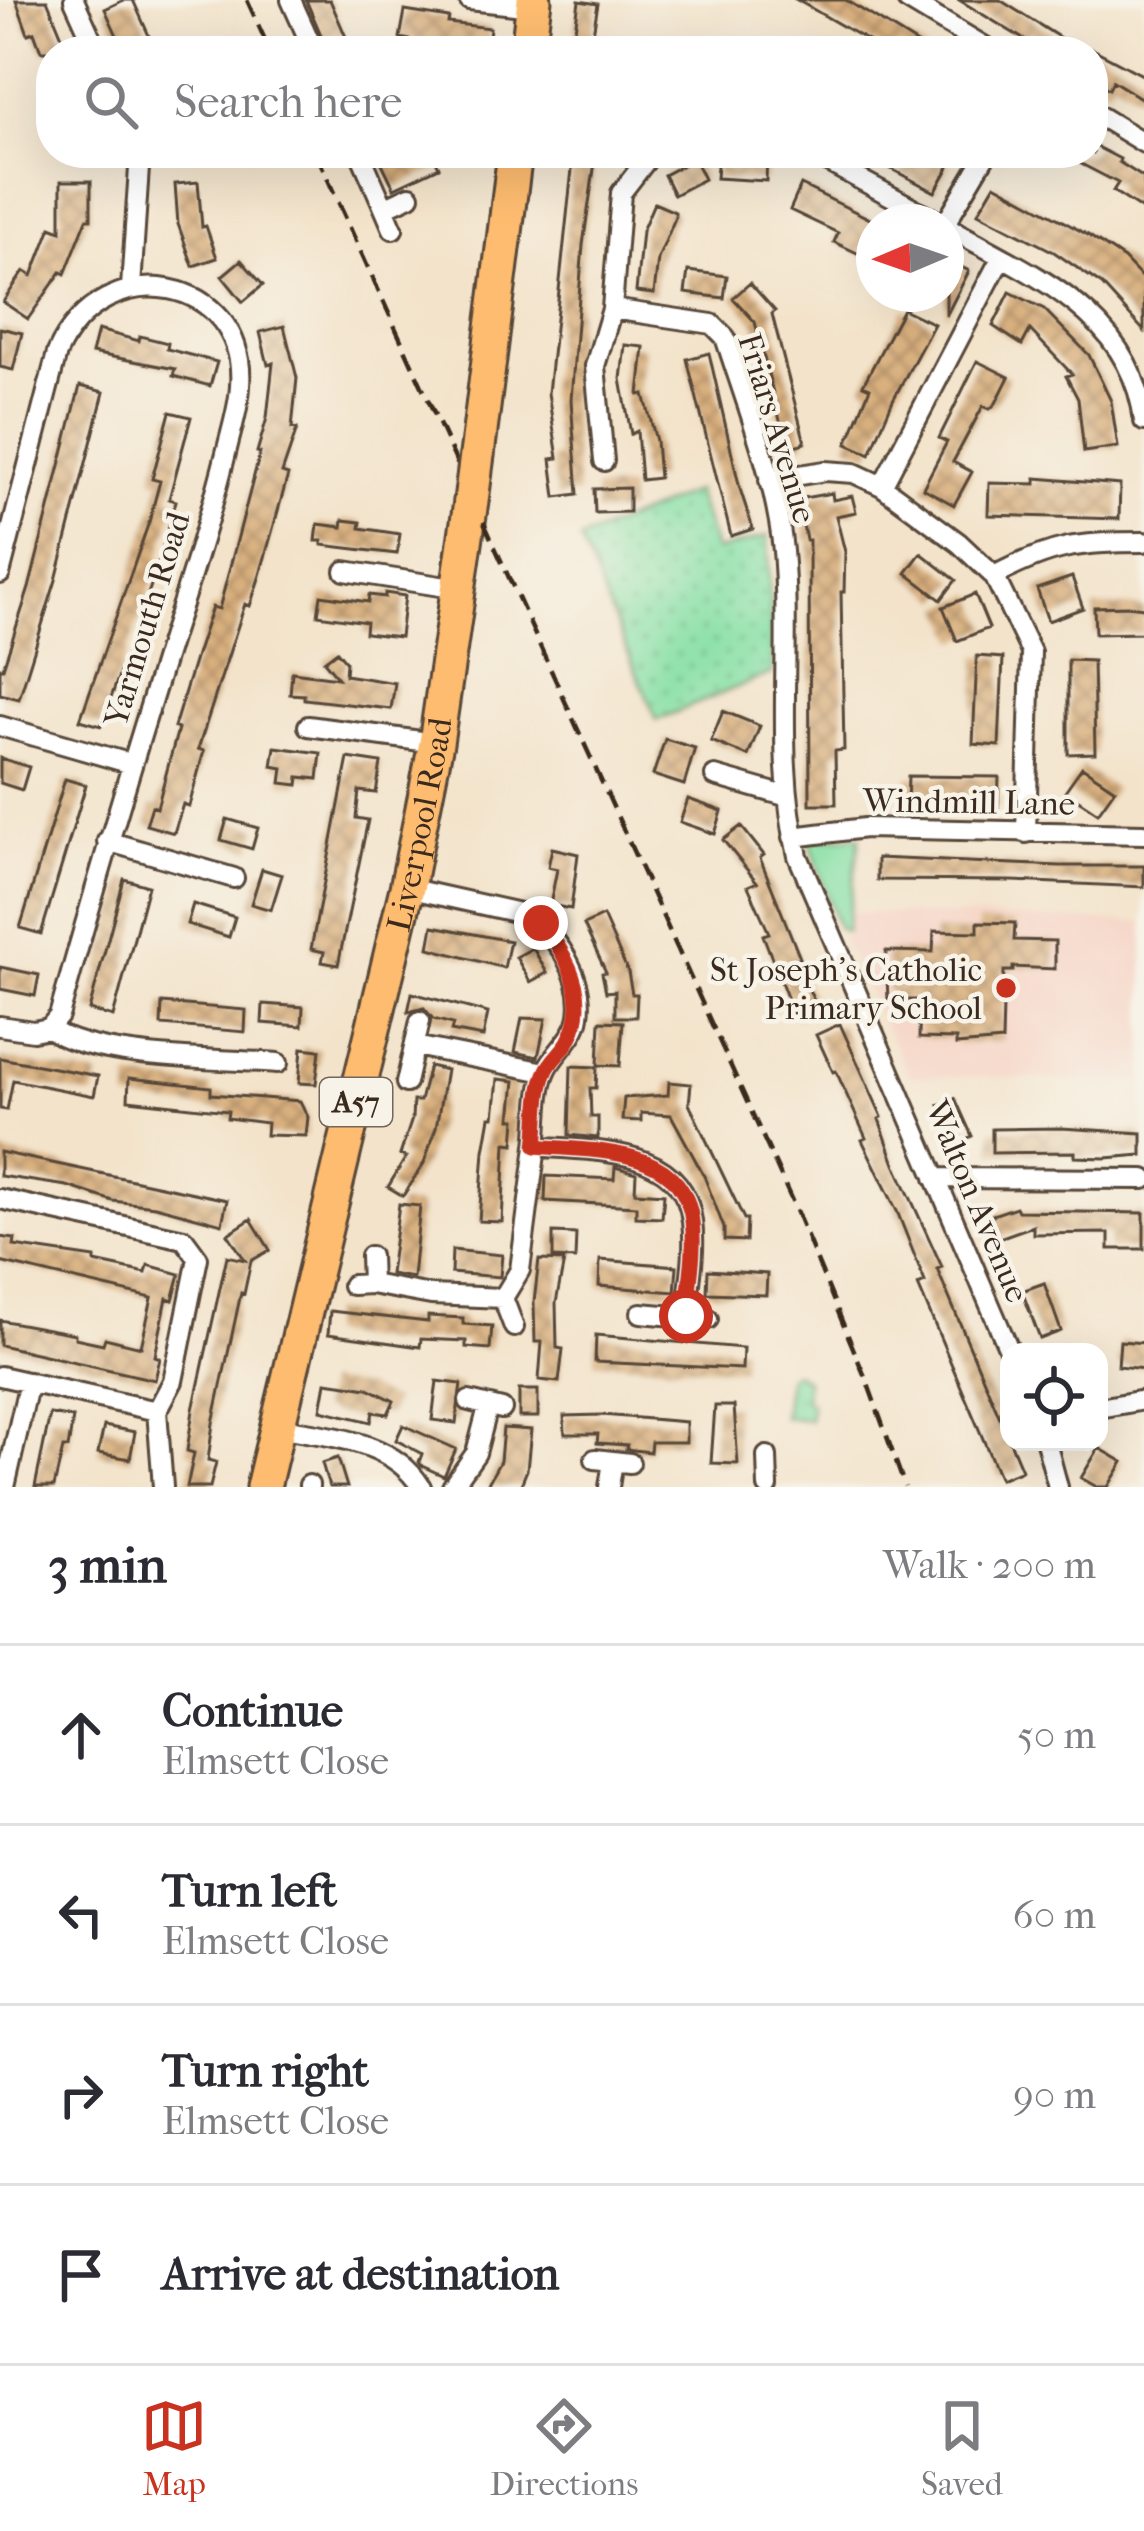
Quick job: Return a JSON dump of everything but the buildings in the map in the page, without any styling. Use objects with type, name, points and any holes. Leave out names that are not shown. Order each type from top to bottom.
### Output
[{"type":"highway","points":[[530,36],[534,4]]},
{"type":"highway","name":"Liverpool Road","points":[[263,1487],[407,888],[436,743],[513,168]]},
{"type":"street","points":[[74,0],[90,36]]},
{"type":"street","points":[[291,0],[307,36]]},
{"type":"street","points":[[469,0],[534,4]]},
{"type":"street","points":[[907,0],[967,36]]},
{"type":"street","points":[[1108,121],[1144,142]]},
{"type":"street","points":[[0,574],[7,520],[64,337],[86,309],[131,287],[139,168]]},
{"type":"street","points":[[366,168],[393,229]]},
{"type":"street","points":[[604,461],[595,366],[612,309],[620,193],[640,168]]},
{"type":"street","points":[[839,168],[907,204]]},
{"type":"street","points":[[955,204],[978,168]]},
{"type":"street","points":[[384,208],[410,196]]},
{"type":"street","points":[[964,236],[1057,286],[1098,321],[1125,361],[1144,421]]},
{"type":"street","points":[[882,486],[1001,258]]},
{"type":"street","name":"Yarmouth Road","points":[[49,1028],[58,1016],[106,841],[216,495],[241,378],[230,335],[211,312],[166,288],[131,287]]},
{"type":"street","name":"Friars Avenue","points":[[612,309],[712,324],[725,337],[769,480],[783,550],[785,796],[793,837],[890,1074]]},
{"type":"street","points":[[769,480],[825,471],[854,473],[882,486],[959,543],[994,576],[1031,652],[1026,833]]},
{"type":"street","points":[[994,576],[1030,557],[1080,542],[1144,542]]},
{"type":"street","points":[[345,572],[459,590]]},
{"type":"street","points":[[308,726],[436,743]]},
{"type":"street","points":[[0,727],[132,764]]},
{"type":"street","points":[[715,775],[785,796]]},
{"type":"street","name":"Windmill Lane","points":[[793,837],[865,828],[1144,834]]},
{"type":"street","points":[[106,841],[234,878]]},
{"type":"street","points":[[407,888],[524,914],[541,923],[556,942],[578,992],[580,1017],[545,1072],[520,1270],[503,1298]]},
{"type":"street","points":[[406,1083],[420,1021]]},
{"type":"street","points":[[0,1025],[33,1031],[49,1028],[67,1039],[152,1054],[278,1063]]},
{"type":"street","points":[[415,1046],[545,1072]]},
{"type":"street","name":"Walton Avenue","points":[[890,1074],[1006,1343]]},
{"type":"street","points":[[536,1146],[641,1158],[664,1169],[676,1182],[692,1220],[686,1316]]},
{"type":"street","points":[[935,1178],[1144,1179]]},
{"type":"street","points":[[0,1199],[184,1238],[193,1246],[198,1258],[173,1381],[157,1411],[163,1487]]},
{"type":"street","points":[[370,1256],[362,1284],[431,1295],[503,1298]]},
{"type":"street","points":[[503,1298],[514,1327]]},
{"type":"street","points":[[641,1312],[708,1318]]},
{"type":"street","points":[[0,1376],[157,1411]]},
{"type":"street","points":[[5,1487],[29,1382]]},
{"type":"street","points":[[1108,1406],[1144,1400]]},
{"type":"street","points":[[452,1487],[476,1453],[486,1406]]},
{"type":"street","points":[[278,1427],[383,1452],[409,1470],[421,1487]]},
{"type":"street","points":[[1048,1451],[1058,1487]]},
{"type":"street","points":[[767,1456],[767,1487]]},
{"type":"street","points":[[609,1487],[613,1461]]},
{"type":"shaded area","name":"St Joseph's Catholic Primary School","points":[[852,912],[1144,922],[1144,1081],[910,1076],[843,942]]},
{"type":"green space","points":[[695,491],[716,551],[768,536],[772,673],[657,720],[580,540]]},
{"type":"green space","points":[[860,837],[846,932],[838,928],[809,839]]},
{"type":"green space","points":[[795,1372],[806,1380],[809,1420],[783,1417],[788,1376]]},
{"type":"railway","points":[[247,0],[263,36]]},
{"type":"railway","points":[[323,168],[793,1203],[905,1487]]},
{"type":"place","name":"St Joseph's Catholic Primary School","points":[[1006,988]]},
{"type":"route","points":[[541,923],[568,962],[580,1017],[545,1072],[536,1146],[641,1158],[664,1169],[676,1182],[692,1220],[686,1316]]}]
